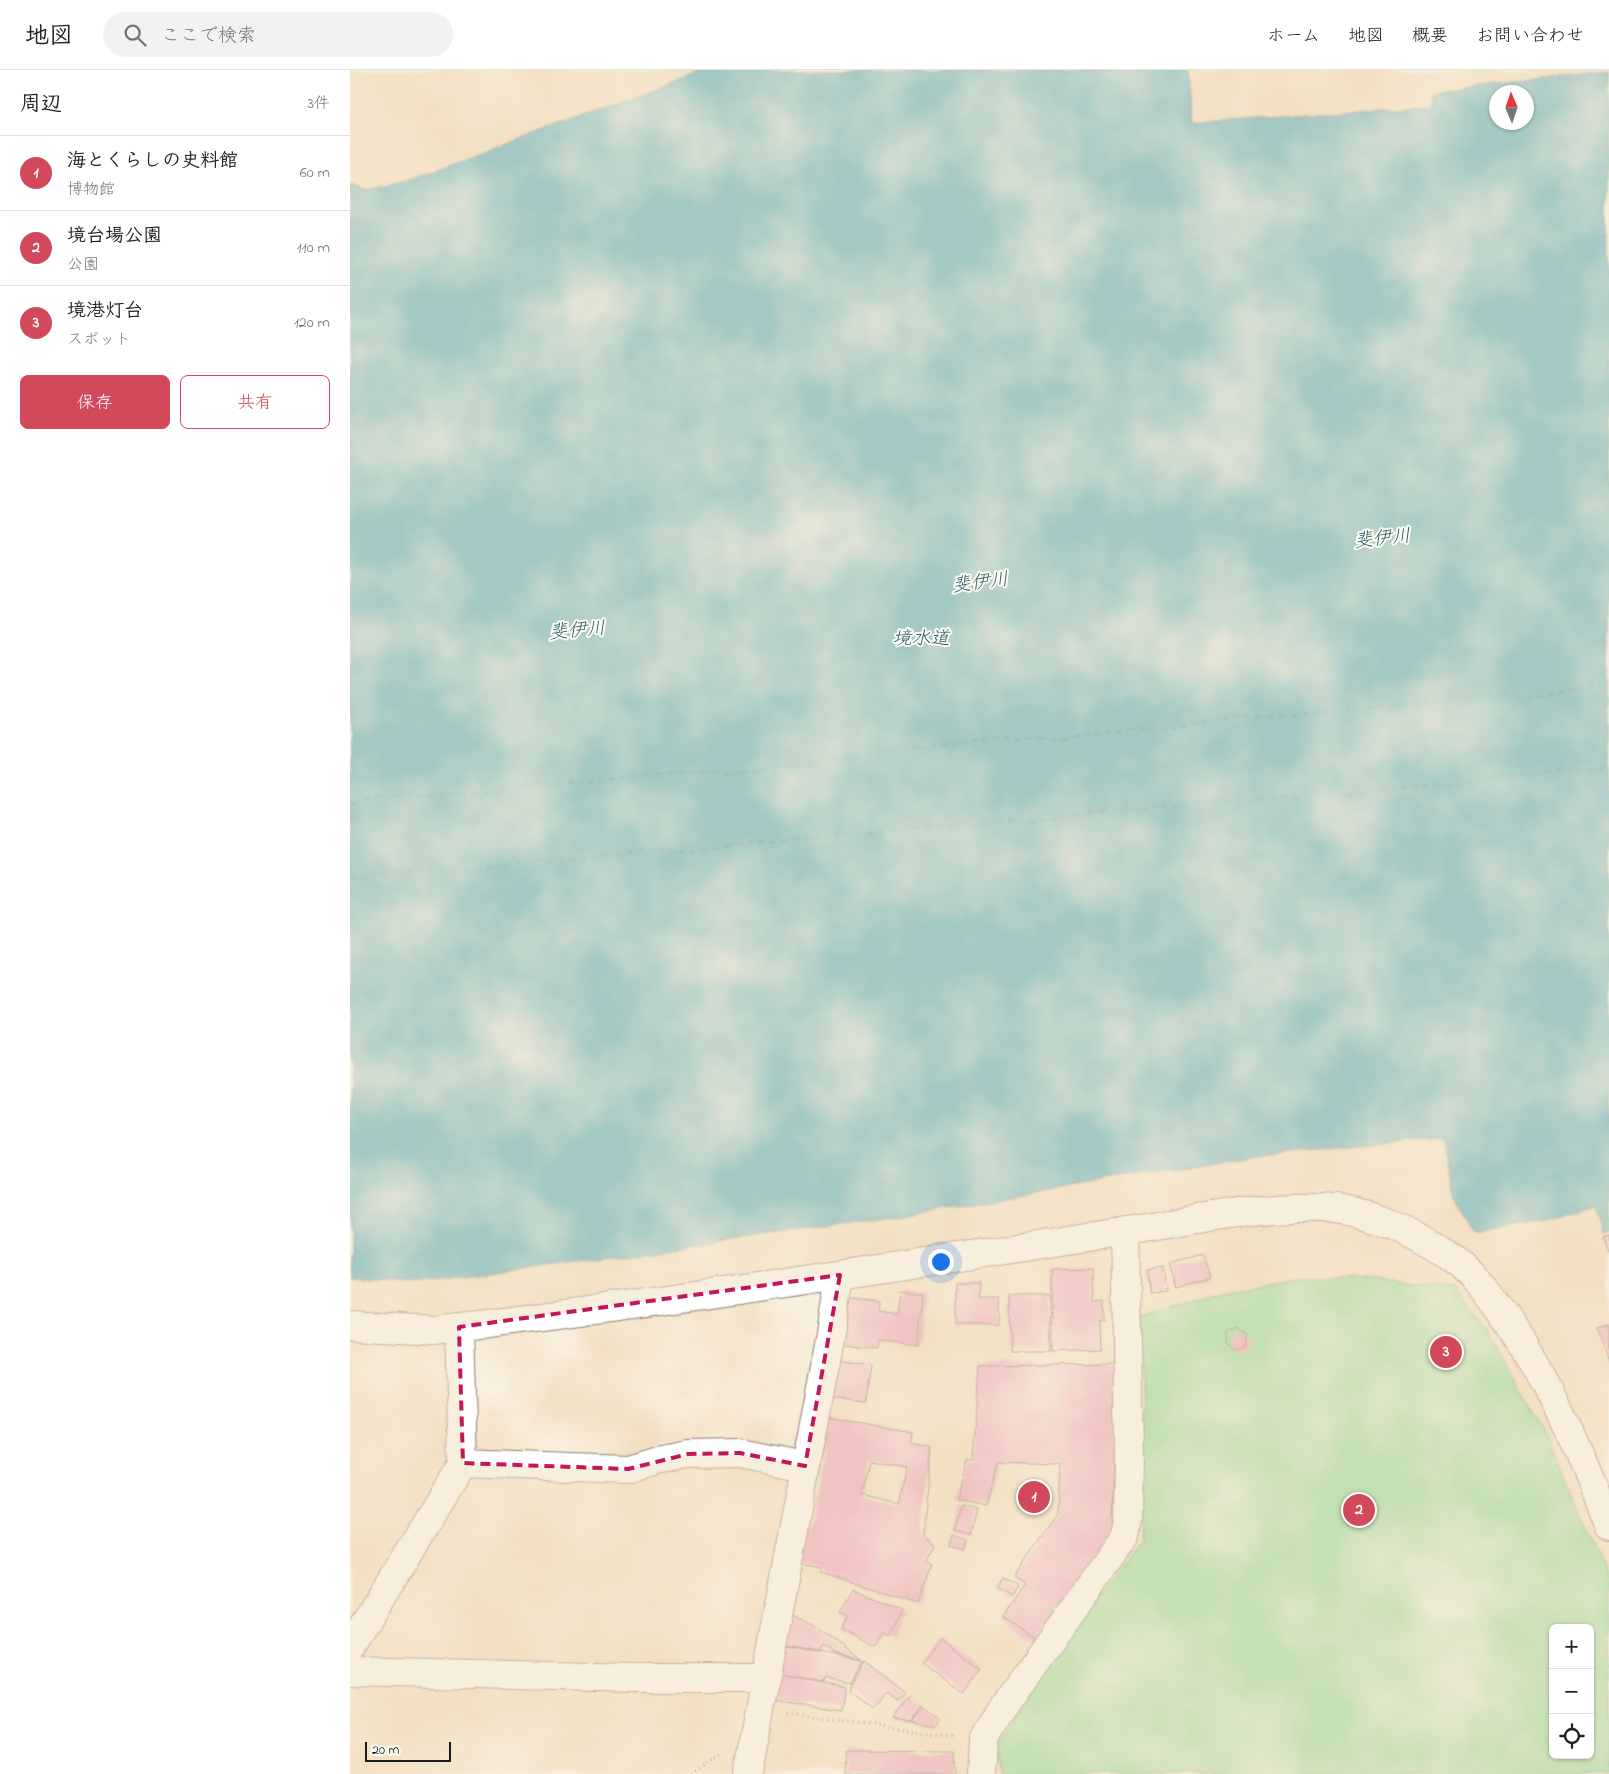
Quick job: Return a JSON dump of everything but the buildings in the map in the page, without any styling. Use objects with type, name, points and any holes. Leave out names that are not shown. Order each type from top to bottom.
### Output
[{"type":"street","points":[[350,1325],[433,1330],[547,1317],[840,1275],[1204,1218],[1267,1210],[1323,1208],[1354,1213],[1404,1229],[1451,1256],[1485,1288],[1527,1349],[1562,1414],[1609,1526]]},
{"type":"street","points":[[981,1774],[983,1740],[1003,1707],[1124,1536],[1128,1519],[1129,1452],[1125,1231]]},
{"type":"street","points":[[748,1774],[831,1334],[840,1275]]},
{"type":"street","points":[[350,1647],[462,1463],[459,1327]]},
{"type":"street","points":[[462,1463],[628,1470],[657,1460],[688,1454],[740,1453],[805,1466]]},
{"type":"street","points":[[350,1671],[636,1678],[766,1678]]},
{"type":"path","points":[[760,1709],[983,1740]]},
{"type":"highlighted area","points":[[840,1275],[805,1466],[740,1453],[688,1454],[628,1469],[463,1463],[459,1327]]},
{"type":"green space","points":[[1300,1276],[1364,1280],[1455,1291],[1488,1331],[1547,1436],[1609,1584],[1609,1774],[998,1774],[997,1745],[1070,1629],[1139,1540],[1143,1481],[1140,1317],[1222,1290]]},
{"type":"water","name":"境水道","points":[[710,70],[1188,70],[1192,123],[1431,104],[1430,91],[1609,72],[1609,1232],[1603,1234],[1596,1205],[1548,1221],[1474,1233],[1454,1196],[1443,1138],[1252,1157],[901,1216],[412,1284],[350,1277],[350,185],[366,190],[406,181]]},
{"type":"ferry route","points":[[350,804],[1609,685]]},
{"type":"ferry route","points":[[350,878],[1609,769]]},
{"type":"place","name":"境港灯台","points":[[1446,1352]]},
{"type":"place","name":"海とくらしの史料館","points":[[1034,1497]]},
{"type":"place","name":"境台場公園","points":[[1359,1510]]},
{"type":"water label","name":"斐伊川","points":[[1382,537]]},
{"type":"water label","name":"斐伊川","points":[[980,581]]},
{"type":"water label","name":"斐伊川","points":[[577,629]]}]
